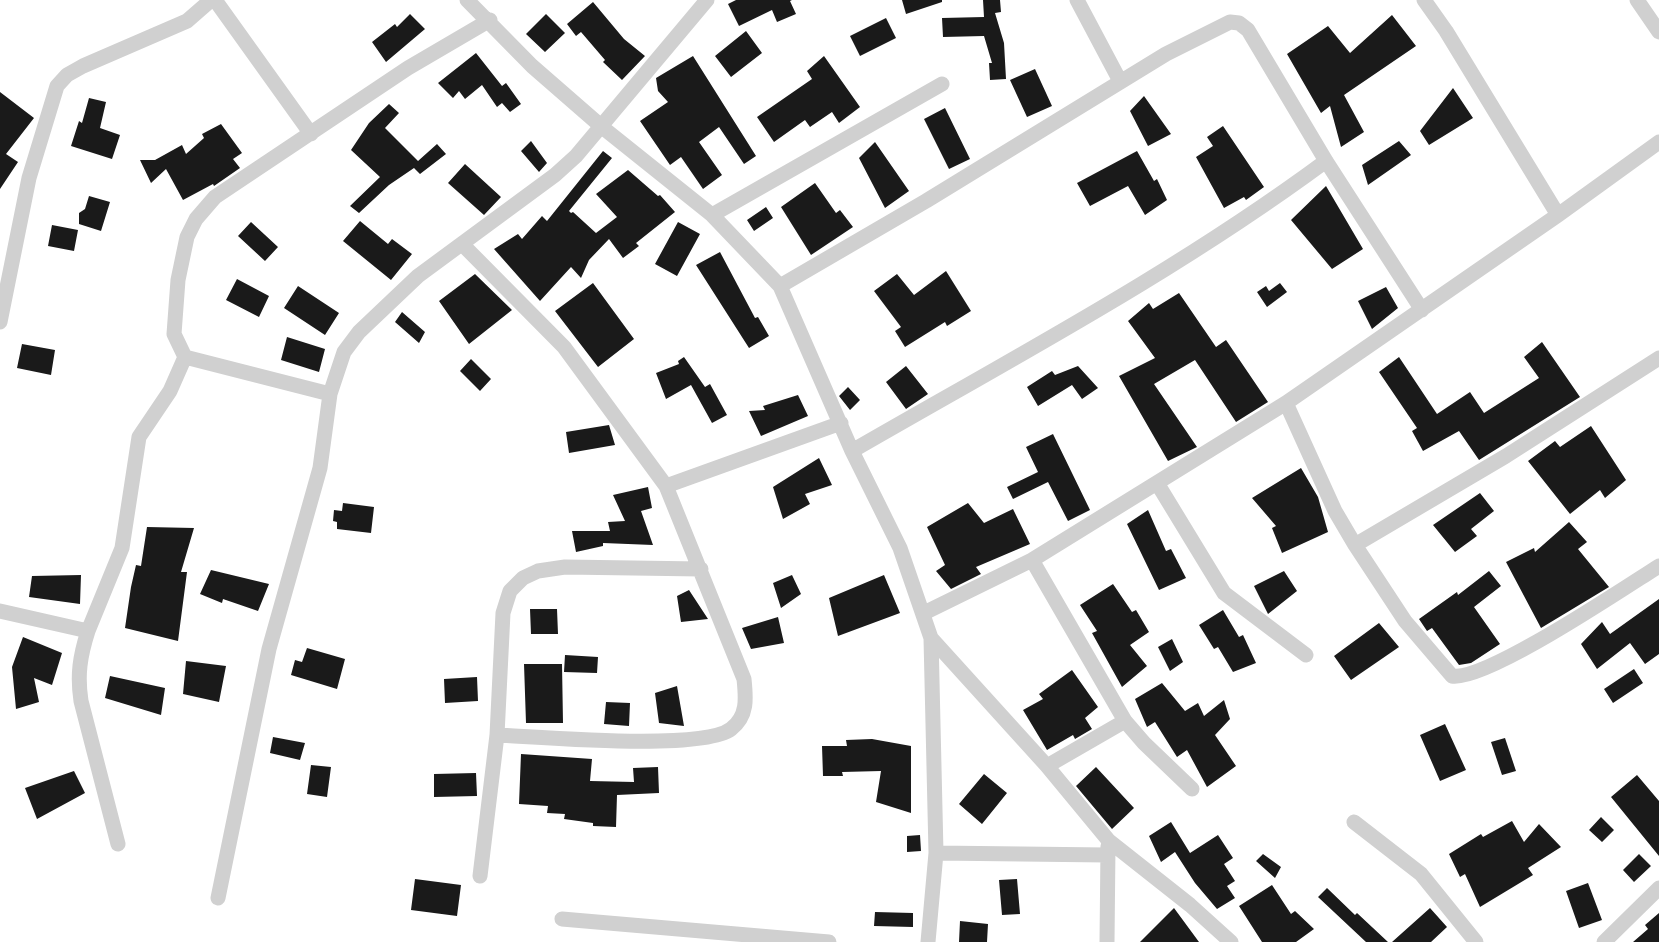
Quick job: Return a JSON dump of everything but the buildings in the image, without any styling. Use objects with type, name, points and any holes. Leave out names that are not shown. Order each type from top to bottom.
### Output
[{"type":"street","points":[[0,322],[29,178],[57,86],[67,75],[83,66],[187,21],[211,0]]},
{"type":"street","points":[[215,0],[311,134]]},
{"type":"street","points":[[218,898],[269,649],[320,468],[330,394],[344,352],[359,332],[418,276],[555,175],[602,127],[641,76],[707,0]]},
{"type":"street","points":[[1077,0],[1120,81]]},
{"type":"street","points":[[1424,0],[1446,31],[1558,216]]},
{"type":"street","points":[[1637,0],[1659,32]]},
{"type":"street","points":[[472,2],[532,66],[602,127],[712,215],[780,286],[852,451],[900,548],[932,638],[936,853],[928,942]]},
{"type":"street","points":[[185,357],[174,334],[174,309],[187,237],[196,219],[215,197],[408,68],[490,20]]},
{"type":"street","points":[[780,286],[926,201],[1166,54],[1230,22],[1239,23],[1248,30],[1326,161],[1422,310]]},
{"type":"street","points":[[712,215],[942,84]]},
{"type":"street","points":[[924,613],[1032,560],[1286,403],[1558,216],[1659,142]]},
{"type":"street","points":[[852,451],[1123,297],[1204,246],[1326,161]]},
{"type":"street","points":[[463,244],[564,347],[666,486],[744,679],[746,702],[742,717],[730,730],[692,741],[497,735]]},
{"type":"street","points":[[185,357],[330,394]]},
{"type":"street","points":[[118,844],[81,701],[78,679],[79,657],[122,548],[139,438],[170,390],[185,357]]},
{"type":"street","points":[[1355,545],[1506,456],[1659,358]]},
{"type":"street","points":[[1286,403],[1312,464],[1355,545],[1406,621],[1446,671],[1459,677],[1512,655],[1659,566]]},
{"type":"street","points":[[666,486],[841,423]]},
{"type":"street","points":[[1157,483],[1212,577],[1224,592],[1306,655]]},
{"type":"street","points":[[1032,560],[1125,720],[1144,743],[1192,789]]},
{"type":"street","points":[[480,876],[497,735],[503,613],[510,591],[523,578],[537,571],[565,567],[701,569]]},
{"type":"street","points":[[0,611],[88,631]]},
{"type":"street","points":[[932,638],[1047,766],[1108,848],[1190,905],[1231,942]]},
{"type":"street","points":[[1047,766],[1125,720]]},
{"type":"street","points":[[1354,822],[1421,874],[1476,942]]},
{"type":"street","points":[[936,853],[1108,848]]},
{"type":"street","points":[[1107,942],[1108,848]]},
{"type":"street","points":[[1605,942],[1659,888]]},
{"type":"street","points":[[562,919],[829,942]]}]
